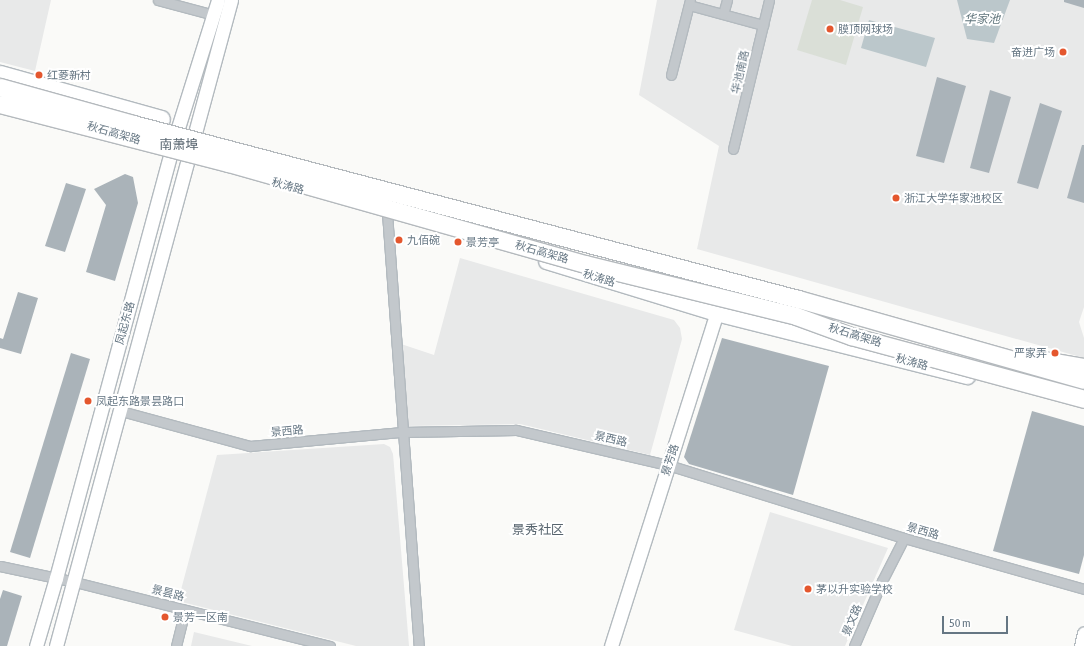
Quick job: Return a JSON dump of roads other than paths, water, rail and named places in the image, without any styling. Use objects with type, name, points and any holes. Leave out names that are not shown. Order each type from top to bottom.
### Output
[{"type":"highway","points":[[0,74],[205,132],[332,176]]},
{"type":"highway","name":"秋石高架路","points":[[0,87],[798,300],[1084,380]]},
{"type":"highway","name":"秋石高架路","points":[[0,105],[228,163],[585,264],[796,316],[851,336],[1084,399]]},
{"type":"highway","points":[[978,351],[1084,367]]},
{"type":"highway","points":[[1021,382],[1084,411]]},
{"type":"main road","name":"凤起东路","points":[[36,646],[56,578],[177,131],[218,0]]},
{"type":"main road","name":"凤起东路","points":[[56,646],[75,582],[231,0]]},
{"type":"main road","points":[[0,82],[177,131],[729,273],[1084,371]]},
{"type":"main road","name":"秋涛路","points":[[0,110],[189,158],[387,213],[716,313],[1084,407]]},
{"type":"main road","name":"景芳路","points":[[611,646],[729,273]]},
{"type":"main road","points":[[1081,646],[1084,633]]},
{"type":"street","points":[[158,0],[214,15]]},
{"type":"street","points":[[723,14],[727,0]]},
{"type":"street","name":"华池南路","points":[[733,149],[769,0]]},
{"type":"street","points":[[671,74],[689,3],[723,14],[763,24]]},
{"type":"street","points":[[387,213],[419,646]]},
{"type":"street","name":"景西路","points":[[121,411],[250,446],[402,432],[516,430],[668,465],[904,538],[1084,589]]},
{"type":"street","name":"景文路","points":[[854,646],[882,581],[904,538]]},
{"type":"street","name":"景昙路","points":[[0,566],[75,582],[330,646]]},
{"type":"street","points":[[176,646],[185,610]]},
{"type":"water","name":"华家池","points":[[957,0],[1010,0],[994,43],[967,39]]},
{"type":"water","points":[[869,20],[935,38],[926,67],[861,48]]},
{"type":"place","name":"膜顶网球场","points":[[830,29]]},
{"type":"place","name":"奋进广场","points":[[1063,52]]},
{"type":"place","name":"红菱新村","points":[[39,75]]},
{"type":"place","name":"浙江大学华家池校区","points":[[896,198]]},
{"type":"place","name":"九佰碗","points":[[399,240]]},
{"type":"place","name":"景芳亭","points":[[458,242]]},
{"type":"place","name":"严家弄","points":[[1055,353]]},
{"type":"place","name":"凤起东路景昙路口","points":[[88,401]]},
{"type":"place","name":"茅以升实验学校","points":[[808,589]]},
{"type":"place","name":"景芳一区南","points":[[165,617]]},
{"type":"district","name":"南萧埠","points":[[179,145]]},
{"type":"district","name":"景秀社区","points":[[538,530]]}]
